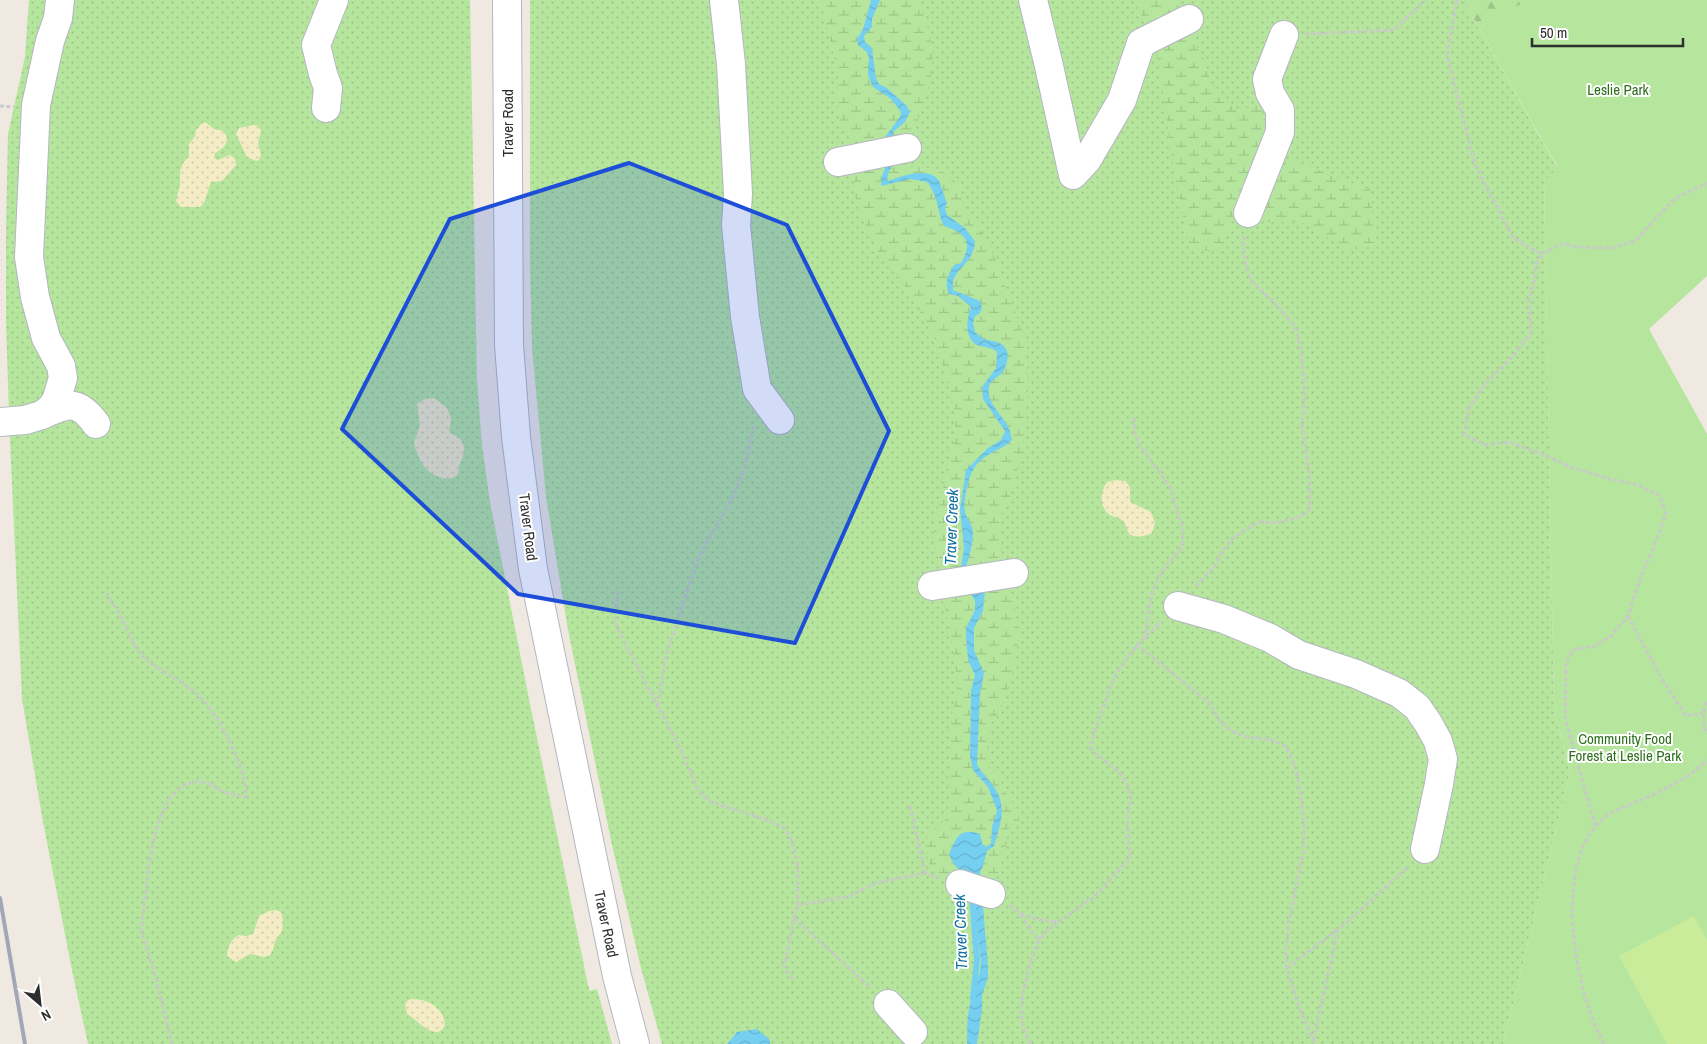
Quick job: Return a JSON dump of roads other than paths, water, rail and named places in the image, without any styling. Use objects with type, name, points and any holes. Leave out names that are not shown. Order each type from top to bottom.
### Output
[{"type":"street","points":[[326,108],[328,88],[316,45],[334,0]]},
{"type":"street","name":"Traver Road","points":[[507,0],[509,345],[516,438],[533,570],[616,976],[635,1044]]},
{"type":"street","points":[[724,0],[731,64],[736,156],[737,237],[753,371],[757,389],[780,420]]},
{"type":"street","points":[[1033,0],[1073,175],[1087,160],[1122,100],[1141,43],[1189,19]]},
{"type":"street","points":[[42,415],[52,408],[56,401],[63,378],[61,366],[46,338],[35,297],[28,257],[30,199],[36,105],[48,49],[62,6]]},
{"type":"street","points":[[1248,213],[1280,132],[1280,110],[1270,93],[1267,79],[1284,35]]},
{"type":"street","points":[[838,162],[907,148]]},
{"type":"street","points":[[0,422],[25,420],[64,405],[79,407],[96,424]]},
{"type":"street","points":[[932,586],[1014,573]]},
{"type":"street","points":[[1178,606],[1224,619],[1270,638],[1299,655],[1356,674],[1399,693],[1418,707],[1438,741],[1443,759],[1425,849]]},
{"type":"street","points":[[960,884],[991,894]]},
{"type":"street","points":[[888,1004],[913,1032]]},
{"type":"water","points":[[871,0],[880,0],[872,19],[872,27],[864,36],[865,42],[872,48],[876,78],[879,84],[887,88],[907,106],[910,112],[905,122],[893,132],[893,166],[889,171],[887,180],[922,173],[935,176],[939,181],[947,203],[945,208],[947,215],[965,228],[975,241],[971,256],[955,277],[953,290],[980,301],[982,308],[979,314],[975,316],[973,323],[975,332],[984,339],[1003,345],[1008,354],[1005,369],[989,386],[989,395],[1008,426],[1012,440],[977,464],[969,479],[965,503],[965,512],[973,533],[965,571],[985,590],[983,611],[974,628],[974,650],[984,673],[980,694],[977,764],[998,794],[1002,809],[994,846],[987,851],[980,872],[988,977],[982,996],[977,1044],[967,1044],[969,1011],[981,962],[972,878],[957,867],[949,854],[957,838],[963,833],[973,832],[980,834],[985,847],[991,844],[992,827],[997,810],[988,787],[973,770],[970,756],[971,690],[975,675],[968,660],[966,628],[975,610],[975,601],[960,573],[964,548],[960,509],[966,470],[988,448],[1001,440],[1005,431],[983,399],[982,387],[996,368],[997,352],[975,344],[972,341],[967,326],[971,307],[958,296],[949,294],[947,286],[948,276],[954,265],[961,263],[967,249],[967,243],[962,235],[944,226],[936,199],[927,182],[910,179],[881,186],[882,176],[887,163],[885,137],[900,117],[901,112],[891,99],[873,87],[868,75],[869,58],[867,52],[858,45],[857,39],[863,29]]},
{"type":"water","points":[[757,1029],[770,1040],[770,1044],[727,1044],[737,1032]]},
{"type":"waterway","name":"Traver Creek","points":[[972,896],[977,960],[973,998]]},
{"type":"railway","points":[[0,898],[25,1044]]},
{"type":"park label","name":"Leslie Park","points":[[1618,90]]},
{"type":"park label","name":"Community Food Forest at Leslie Park","points":[[1625,748]]}]
